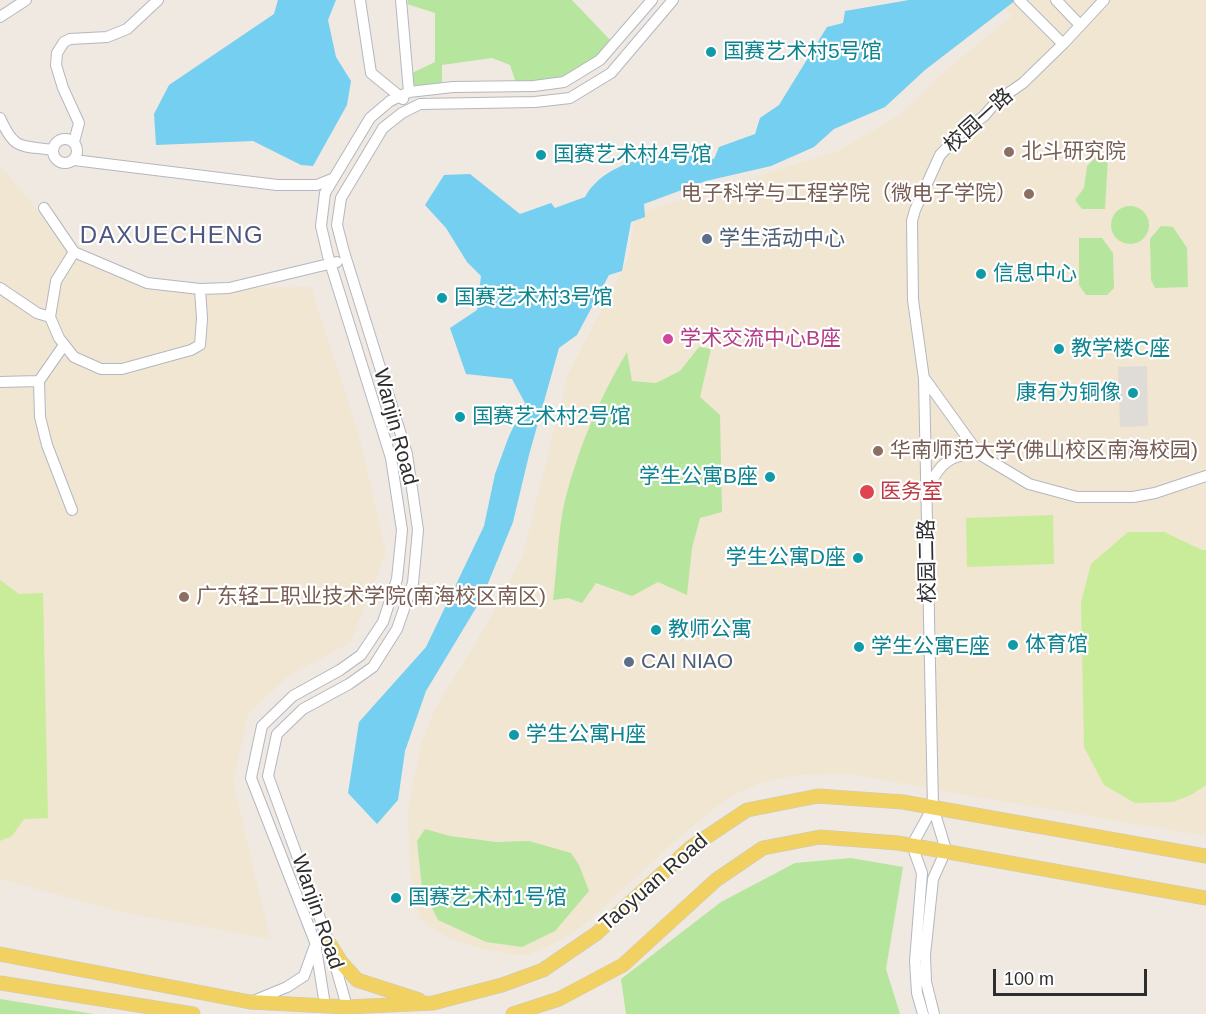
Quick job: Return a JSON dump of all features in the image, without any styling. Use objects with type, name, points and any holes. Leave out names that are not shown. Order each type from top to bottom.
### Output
[{"type":"main road","name":"Taoyuan Road","points":[[0,954],[250,1002],[347,1011],[433,1003],[502,985],[543,970],[597,933],[690,848],[747,810],[818,796],[903,802],[1206,856]]},
{"type":"main road","name":"Taoyuan Road","points":[[513,1014],[559,999],[622,965],[716,880],[763,848],[820,837],[946,850],[1206,898]]},
{"type":"main road","points":[[322,942],[357,980],[433,1003]]},
{"type":"main road","points":[[0,983],[193,1014]]},
{"type":"street","points":[[0,17],[26,0]]},
{"type":"street","points":[[74,142],[79,123],[63,88],[57,65],[57,52],[64,42],[70,39],[107,38],[127,29],[159,0]]},
{"type":"street","points":[[360,0],[371,73],[405,94]]},
{"type":"street","points":[[401,0],[405,94],[411,109]]},
{"type":"street","name":"Wanjin Road","points":[[325,1010],[322,942],[251,778],[262,726],[293,696],[340,670],[361,655],[383,622],[397,579],[402,530],[391,458],[321,226],[325,192],[370,118],[390,101],[405,94],[453,87],[534,86],[564,82],[600,60],[652,0]]},
{"type":"street","name":"Wanjin Road","points":[[347,1011],[268,776],[277,734],[303,709],[349,684],[373,667],[397,629],[413,583],[418,530],[407,454],[346,259],[338,225],[341,198],[383,128],[402,113],[420,104],[535,102],[570,98],[611,73],[674,0]]},
{"type":"street","points":[[1020,0],[1063,44]]},
{"type":"street","points":[[1056,0],[1080,25]]},
{"type":"street","name":"校园一路","points":[[924,379],[913,300],[912,221],[920,197],[940,155],[961,133],[984,116],[997,101],[1023,83],[1104,0]]},
{"type":"street","points":[[0,118],[8,137],[18,145],[53,150]]},
{"type":"street","points":[[53,150],[59,140],[67,139],[74,142],[78,149],[74,160]]},
{"type":"street","points":[[53,150],[58,160],[66,163],[74,160],[277,185],[317,185],[334,178]]},
{"type":"street","points":[[44,208],[74,252],[147,283],[200,289],[229,288],[346,259]]},
{"type":"street","points":[[74,252],[56,281],[50,317],[59,338],[74,357],[101,369],[122,369],[191,350],[200,345],[202,319],[200,289]]},
{"type":"street","points":[[0,288],[37,313],[50,317]]},
{"type":"street","points":[[64,345],[39,381],[40,417],[47,445],[72,510]]},
{"type":"street","points":[[924,379],[979,454],[1029,484],[1077,497],[1133,497],[1155,493],[1206,476]]},
{"type":"street","name":"校园二路","points":[[924,379],[933,807]]},
{"type":"street","points":[[0,382],[39,381]]},
{"type":"street","points":[[926,494],[932,478],[949,460],[962,453],[979,454]]},
{"type":"street","points":[[923,1014],[917,993],[915,961],[921,873],[912,845],[933,807]]},
{"type":"street","points":[[933,807],[946,850],[933,879],[924,955],[926,982],[934,1014]]},
{"type":"street","points":[[250,1002],[287,987],[304,976],[322,942]]},
{"type":"shaded area","name":"华南师范大学(佛山校区南海校园)","points":[[1000,0],[1206,0],[1206,836],[851,774],[797,775],[764,782],[725,800],[682,835],[584,925],[565,938],[528,955],[483,949],[449,938],[432,928],[420,919],[410,872],[408,810],[421,744],[435,709],[487,624],[523,555],[568,374],[629,257],[635,214],[838,151],[900,115],[938,77],[1012,16]]},
{"type":"shaded area","name":"广东轻工职业技术学院(南海校区南区)","points":[[0,166],[74,252],[147,283],[229,288],[311,287],[359,436],[386,552],[350,643],[289,675],[248,714],[233,782],[270,939],[126,913],[0,879]]},
{"type":"shaded area","points":[[1147,366],[1148,426],[1120,427],[1118,367]]},
{"type":"green space","points":[[408,0],[572,0],[612,42],[598,58],[563,80],[516,83],[510,65],[492,58],[442,65],[442,84],[412,88],[412,73],[435,62],[435,13],[407,4]]},
{"type":"green space","points":[[1096,157],[1108,158],[1105,209],[1082,209],[1075,200],[1084,188],[1087,166]]},
{"type":"green space","points":[[1130,206],[1143,212],[1149,225],[1143,238],[1130,244],[1117,238],[1111,225],[1117,212]]},
{"type":"green space","points":[[1161,226],[1173,227],[1187,248],[1188,287],[1155,288],[1151,280],[1150,239]]},
{"type":"green space","points":[[1079,238],[1102,238],[1113,253],[1114,288],[1107,295],[1086,295],[1079,285]]},
{"type":"green space","points":[[699,347],[711,349],[700,397],[720,415],[722,512],[700,518],[692,548],[687,595],[658,582],[632,596],[596,583],[582,603],[568,598],[553,600],[565,500],[591,423],[607,387],[627,352],[632,381],[656,383],[680,371]]},
{"type":"green space","points":[[1053,515],[1054,564],[967,567],[966,518]]},
{"type":"green space","points":[[1128,532],[1164,532],[1206,550],[1206,785],[1191,795],[1173,802],[1135,803],[1104,785],[1084,747],[1081,602],[1091,564]]},
{"type":"green space","points":[[0,580],[19,594],[43,593],[48,818],[24,819],[12,836],[0,841]]},
{"type":"green space","points":[[425,829],[450,836],[496,842],[529,841],[571,853],[579,865],[589,891],[555,931],[522,947],[486,942],[438,920],[422,888],[417,841]]},
{"type":"green space","points":[[851,858],[903,867],[886,969],[900,1014],[626,1014],[621,979],[721,902],[795,863]]},
{"type":"green space","points":[[0,999],[94,1014],[0,1014]]},
{"type":"water","points":[[278,0],[336,0],[328,20],[336,57],[351,81],[347,105],[313,166],[301,165],[253,141],[156,145],[154,114],[169,85],[274,14]]},
{"type":"water","points":[[909,0],[1016,0],[925,70],[885,107],[834,129],[814,147],[771,166],[706,181],[644,204],[645,217],[631,222],[622,271],[609,275],[577,335],[559,348],[513,522],[482,598],[426,691],[405,751],[398,800],[377,824],[348,793],[359,722],[426,647],[484,526],[495,474],[509,436],[525,403],[512,379],[466,374],[450,328],[477,310],[481,276],[467,262],[446,228],[425,205],[444,175],[470,174],[520,214],[551,203],[555,208],[585,197],[591,188],[608,173],[640,159],[668,155],[714,159],[719,147],[755,134],[760,118],[779,105],[827,27],[843,23],[845,11]]},
{"type":"place","name":"国赛艺术村5号馆","points":[[711,52]]},
{"type":"place","name":"北斗研究院","points":[[1009,152]]},
{"type":"place","name":"国赛艺术村4号馆","points":[[541,155]]},
{"type":"place","name":"电子科学与工程学院（微电子学院）","points":[[1029,194]]},
{"type":"place","name":"学生活动中心","points":[[707,239]]},
{"type":"place","name":"信息中心","points":[[981,274]]},
{"type":"place","name":"国赛艺术村3号馆","points":[[442,298]]},
{"type":"place","name":"学术交流中心B座","points":[[668,339]]},
{"type":"place","name":"教学楼C座","points":[[1059,349]]},
{"type":"place","name":"康有为铜像","points":[[1133,393]]},
{"type":"place","name":"国赛艺术村2号馆","points":[[460,417]]},
{"type":"place","name":"华南师范大学(佛山校区南海校园)","points":[[878,451]]},
{"type":"place","name":"学生公寓B座","points":[[770,477]]},
{"type":"place","name":"医务室","points":[[867,492]]},
{"type":"place","name":"学生公寓D座","points":[[858,558]]},
{"type":"place","name":"广东轻工职业技术学院(南海校区南区)","points":[[184,597]]},
{"type":"place","name":"教师公寓","points":[[656,630]]},
{"type":"place","name":"体育馆","points":[[1013,645]]},
{"type":"place","name":"学生公寓E座","points":[[859,647]]},
{"type":"place","name":"CAI NIAO","points":[[629,662]]},
{"type":"place","name":"学生公寓H座","points":[[514,735]]},
{"type":"place","name":"国赛艺术村1号馆","points":[[396,898]]},
{"type":"district","name":"DAXUECHENG","points":[[172,236]]}]
